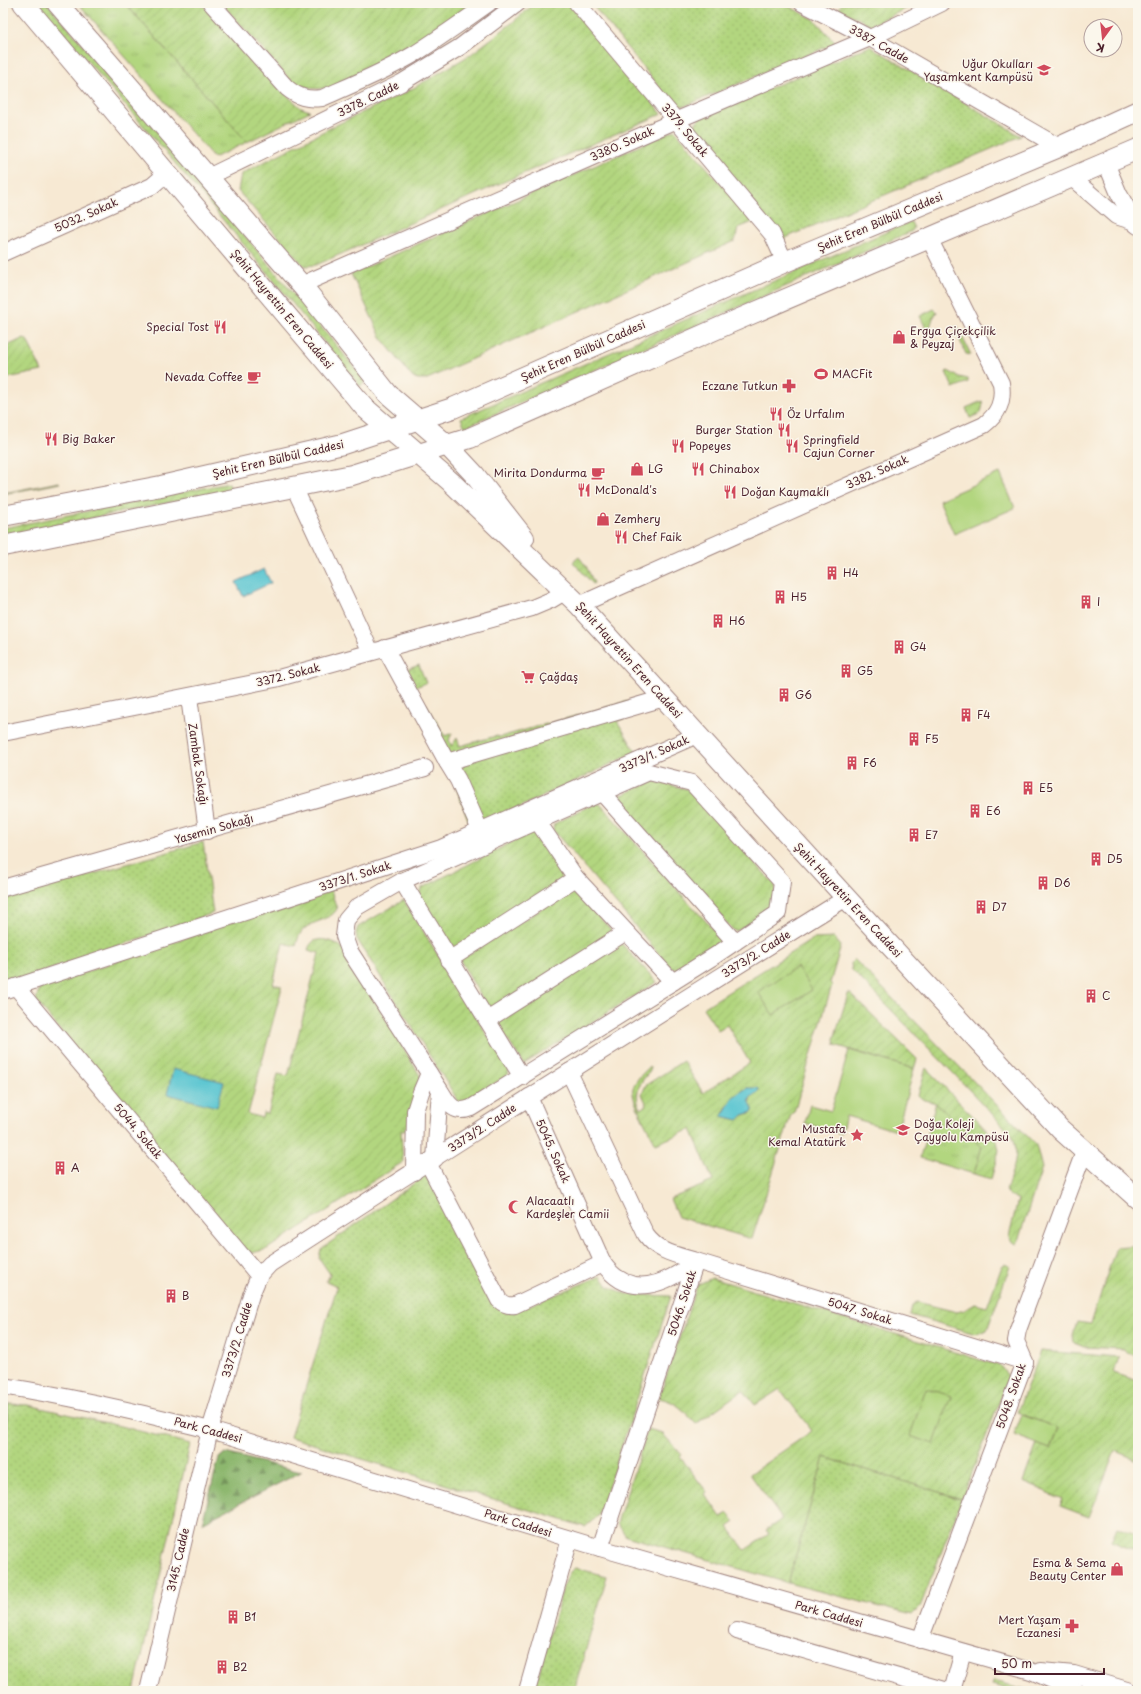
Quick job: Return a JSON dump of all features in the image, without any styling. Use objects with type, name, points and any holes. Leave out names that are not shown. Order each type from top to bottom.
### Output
[{"type":"main road","name":"Şehit Hayrettin Eren Caddesi","points":[[23,3],[365,408],[451,482],[572,598],[696,735],[1060,1129],[1138,1200]]},
{"type":"main road","name":"Şehit Hayrettin Eren Caddesi","points":[[57,3],[301,285],[388,394],[447,445],[474,474],[572,598]]},
{"type":"main road","name":"Şehit Eren Bülbül Caddesi","points":[[3,516],[169,484],[343,444],[453,408],[785,262],[1066,144],[1138,111]]},
{"type":"main road","points":[[1066,144],[1080,174]]},
{"type":"main road","points":[[3,546],[352,475],[470,438],[730,322],[1138,149]]},
{"type":"main road","points":[[926,203],[934,236]]},
{"type":"street","points":[[211,3],[287,88],[300,96],[314,99],[322,98],[407,58],[489,3]]},
{"type":"street","name":"3378. Cadde","points":[[208,176],[401,83],[460,47],[518,3]]},
{"type":"street","name":"3379. Sokak","points":[[577,3],[772,234],[785,262]]},
{"type":"street","name":"3387. Cadde","points":[[802,3],[1066,144]]},
{"type":"street","name":"3380. Sokak","points":[[301,285],[677,120],[870,38],[942,3]]},
{"type":"street","points":[[1106,163],[1119,194],[1137,225]]},
{"type":"street","name":"5032. Sokak","points":[[3,253],[152,186],[166,173]]},
{"type":"street","points":[[1080,174],[1116,216],[1137,225]]},
{"type":"street","name":"3382. Sokak","points":[[572,598],[984,425],[991,419],[997,413],[1002,403],[1003,393],[1001,383],[934,236]]},
{"type":"street","points":[[294,487],[378,650],[458,780],[480,830]]},
{"type":"street","name":"3372. Sokak","points":[[3,733],[275,679],[532,608],[551,600],[572,598]]},
{"type":"street","name":"Zambak Sokağı","points":[[189,697],[207,831]]},
{"type":"street","points":[[447,762],[664,698]]},
{"type":"street","name":"3373/1. Sokak","points":[[10,989],[424,854],[696,735]]},
{"type":"street","name":"Yasemin Sokağı","points":[[3,888],[425,768]]},
{"type":"street","points":[[649,772],[692,784],[782,882],[778,913],[673,982],[471,1108],[464,1111],[456,1110],[450,1106],[349,950],[344,936],[346,920],[357,907],[402,881],[538,822],[649,772]]},
{"type":"street","points":[[603,794],[735,942]]},
{"type":"street","points":[[538,822],[576,878],[673,982]]},
{"type":"street","points":[[449,960],[576,878]]},
{"type":"street","points":[[402,881],[449,960],[522,1076]]},
{"type":"street","name":"3373/2. Cadde","points":[[210,1430],[251,1295],[259,1276],[270,1264],[638,1027],[846,898]]},
{"type":"street","points":[[487,1020],[626,932]]},
{"type":"street","name":"5044. Sokak","points":[[10,989],[259,1276]]},
{"type":"street","name":"5046. Sokak","points":[[569,1072],[646,1235],[651,1242],[663,1250],[696,1261],[600,1548]]},
{"type":"street","points":[[414,1172],[415,1111],[420,1092],[429,1073]]},
{"type":"street","points":[[440,1090],[432,1161],[499,1300],[506,1305],[515,1305],[603,1263]]},
{"type":"street","name":"5045. Sokak","points":[[529,1097],[603,1263],[608,1271],[616,1278],[627,1283],[651,1285],[660,1283],[678,1274],[696,1261]]},
{"type":"street","name":"5048. Sokak","points":[[920,1640],[1025,1362],[1016,1342],[1018,1330],[1084,1152]]},
{"type":"street","name":"5047. Sokak","points":[[696,1261],[1025,1362]]},
{"type":"street","name":"Park Caddesi","points":[[3,1386],[65,1397],[210,1430],[600,1548],[1031,1671],[1077,1691]]},
{"type":"street","name":"3145. Cadde","points":[[148,1691],[210,1430]]},
{"type":"street","points":[[527,1691],[570,1539]]},
{"type":"street","points":[[737,1631],[947,1691]]},
{"type":"street","points":[[952,1691],[963,1652]]},
{"type":"street","name":"Park Caddesi","points":[[1031,1671],[1074,1674],[1130,1691]]},
{"type":"green space","points":[[37,3],[47,3],[145,116],[366,381],[360,386],[281,289]]},
{"type":"green space","points":[[78,3],[125,3],[247,142],[214,158]]},
{"type":"green space","points":[[125,3],[201,3],[277,86],[301,108],[310,111],[247,142]]},
{"type":"green space","points":[[221,3],[480,3],[422,40],[333,87],[317,89],[294,84]]},
{"type":"green space","points":[[535,3],[568,3],[662,114],[316,265],[304,266],[238,191],[241,174],[332,127],[410,90],[470,55],[512,23]]},
{"type":"green space","points":[[591,3],[782,3],[814,19],[836,43],[685,106],[678,106],[672,103]]},
{"type":"green space","points":[[842,3],[918,3],[871,25],[839,9]]},
{"type":"green space","points":[[870,46],[1021,136],[783,239],[695,132],[696,122],[701,117]]},
{"type":"green space","points":[[675,130],[753,222],[738,228],[735,241],[425,380],[413,378],[382,339],[351,274]]},
{"type":"green space","points":[[911,222],[914,228],[912,231],[465,427],[461,418]]},
{"type":"green space","points":[[934,309],[937,312],[933,318],[928,333],[920,316]]},
{"type":"green space","points":[[957,326],[971,355],[966,354],[955,329]]},
{"type":"green space","points":[[24,338],[27,340],[42,371],[3,379],[3,348]]},
{"type":"green space","points":[[948,371],[959,377],[968,379],[968,382],[953,388],[946,372]]},
{"type":"green space","points":[[982,401],[983,404],[981,413],[970,418],[966,408]]},
{"type":"green space","points":[[1000,473],[1015,508],[954,534],[939,500]]},
{"type":"green space","points":[[60,483],[3,494],[3,493]]},
{"type":"green space","points":[[229,483],[231,490],[3,536],[3,528]]},
{"type":"green space","points":[[579,557],[586,566],[594,583],[593,584],[573,562]]},
{"type":"green space","points":[[419,665],[426,683],[415,687],[406,670]]},
{"type":"green space","points":[[636,699],[630,717],[617,721],[636,752],[472,830],[425,705],[426,704],[445,736],[452,733],[449,740],[452,746],[457,738],[460,746],[496,736],[500,737]]},
{"type":"green space","points":[[654,781],[687,789],[776,886],[773,908],[737,931],[733,930],[615,798]]},
{"type":"green space","points":[[595,803],[600,804],[721,938],[721,941],[676,969],[671,968],[553,830],[554,824]]},
{"type":"green space","points":[[532,832],[538,834],[561,875],[560,882],[450,952],[417,898],[422,888]]},
{"type":"green space","points":[[203,842],[213,913],[3,986],[3,900]]},
{"type":"green space","points":[[330,888],[337,909],[333,914],[303,929],[296,946],[283,943],[273,984],[281,986],[281,991],[248,1114],[262,1118],[263,1113],[268,1114],[278,1074],[288,1076],[319,953],[308,950],[314,941],[329,941],[343,948],[422,1079],[411,1130],[401,1131],[403,1162],[267,1249],[252,1253],[241,1249],[36,1001],[39,988]]},
{"type":"green space","points":[[570,891],[574,891],[615,934],[490,1012],[460,960]]},
{"type":"green space","points":[[404,900],[509,1070],[508,1075],[460,1104],[357,939],[356,932],[358,927]]},
{"type":"green space","points":[[834,938],[841,946],[830,983],[832,985],[794,1112],[791,1114],[752,1239],[678,1217],[670,1199],[713,1181],[691,1129],[656,1144],[634,1100],[634,1084],[650,1066],[650,1071],[643,1080],[637,1096],[640,1109],[647,1105],[642,1094],[646,1085],[683,1061],[703,1093],[750,1063],[727,1025],[718,1030],[703,1008],[813,939]],"holes":[[[747,1088],[759,1089],[758,1093],[750,1098],[751,1113],[743,1115],[738,1120],[722,1116],[726,1107],[739,1093]]]},
{"type":"green space","points":[[619,941],[657,982],[524,1064],[494,1020]]},
{"type":"green space","points":[[854,959],[1036,1145],[1042,1168],[1017,1244],[1011,1241],[1009,1237],[1018,1199],[1009,1196],[1006,1192],[1016,1157],[1015,1142],[1012,1135],[852,970],[851,964]]},
{"type":"green space","points":[[797,967],[812,990],[773,1015],[758,992]]},
{"type":"green space","points":[[848,994],[851,994],[917,1059],[914,1069],[835,1045],[834,1039]]},
{"type":"green space","points":[[849,1050],[914,1069],[897,1131],[846,1116],[841,1134],[805,1123],[810,1105],[831,1111]]},
{"type":"green space","points":[[926,1068],[997,1141],[999,1151],[991,1179],[974,1174],[982,1146],[936,1103],[922,1099],[918,1095]]},
{"type":"green space","points":[[936,1102],[982,1147],[974,1174],[920,1158]]},
{"type":"green space","points":[[426,1175],[513,1312],[601,1276],[608,1286],[626,1294],[671,1296],[599,1515],[585,1527],[290,1437],[337,1287],[326,1282],[330,1274],[319,1258],[321,1249]]},
{"type":"green space","points":[[1138,1245],[1138,1356],[1127,1353],[1124,1349],[1084,1347],[1074,1343],[1073,1335],[1077,1322],[1091,1324],[1116,1247]]},
{"type":"green space","points":[[1004,1264],[1010,1266],[987,1330],[976,1334],[910,1315],[912,1305],[917,1302],[957,1312],[965,1310],[975,1304],[987,1307]]},
{"type":"green space","points":[[712,1278],[1000,1366],[1009,1377],[962,1499],[824,1457],[788,1583],[626,1536],[617,1523],[648,1429],[662,1433],[682,1455],[680,1457],[707,1492],[705,1494],[721,1517],[728,1513],[735,1522],[728,1527],[745,1550],[769,1534],[766,1530],[782,1519],[750,1474],[812,1431],[780,1389],[755,1405],[743,1390],[696,1424],[676,1404],[659,1398],[697,1285]]},
{"type":"green space","points":[[1041,1351],[1119,1357],[1114,1373],[1138,1381],[1138,1460],[1115,1451],[1089,1517],[1060,1506],[1063,1499],[1023,1482],[1037,1444],[1050,1449],[1058,1429],[1017,1412]]},
{"type":"green space","points":[[926,1388],[951,1396],[934,1444],[910,1436]]},
{"type":"green space","points":[[3,1403],[8,1404],[3,1463]]},
{"type":"green space","points":[[8,1404],[28,1405],[190,1444],[134,1691],[3,1691],[3,1463]]},
{"type":"green space","points":[[1022,1415],[1058,1428],[1050,1449],[1014,1435]]},
{"type":"green space","points":[[225,1453],[301,1472],[202,1523],[219,1458]]},
{"type":"green space","points":[[824,1457],[962,1499],[920,1607],[912,1615],[788,1583]]},
{"type":"green space","points":[[1117,1527],[1138,1535],[1138,1552],[1111,1541]]},
{"type":"green space","points":[[575,1568],[607,1576],[574,1691],[534,1691],[563,1587],[570,1572]]},
{"type":"green space","points":[[994,1681],[1032,1691],[1017,1691],[992,1685]]},
{"type":"water","points":[[264,569],[271,583],[243,596],[236,582]]},
{"type":"water","points":[[173,1069],[224,1082],[217,1107],[167,1094]]},
{"type":"water","points":[[747,1088],[759,1089],[758,1093],[752,1096],[749,1100],[753,1109],[752,1112],[743,1115],[738,1120],[722,1116],[733,1097]]},
{"type":"place","name":"Uğur Okulları Yaşamkent Kampüsü","points":[[1044,70]]},
{"type":"place","name":"Special Tost","points":[[220,327]]},
{"type":"place","name":"Ergya Çiçekçilik & Peyzaj","points":[[899,337]]},
{"type":"place","name":"MACFit","points":[[821,374]]},
{"type":"place","name":"Nevada Coffee","points":[[254,377]]},
{"type":"place","name":"Eczane Tutkun","points":[[789,386]]},
{"type":"place","name":"Öz Urfalım","points":[[776,414]]},
{"type":"place","name":"Burger Station","points":[[784,430]]},
{"type":"place","name":"Big Baker","points":[[51,439]]},
{"type":"place","name":"Popeyes","points":[[678,446]]},
{"type":"place","name":"Springfield Cajun Corner","points":[[792,446]]},
{"type":"place","name":"LG","points":[[637,469]]},
{"type":"place","name":"Chinabox","points":[[698,469]]},
{"type":"place","name":"Mirita Dondurma","points":[[598,473]]},
{"type":"place","name":"McDonald's","points":[[584,490]]},
{"type":"place","name":"Doğan Kaymaklı","points":[[730,492]]},
{"type":"place","name":"Zemhery","points":[[603,519]]},
{"type":"place","name":"Chef Faik","points":[[621,537]]},
{"type":"place","name":"H4","points":[[832,573]]},
{"type":"place","name":"H5","points":[[780,597]]},
{"type":"place","name":"I","points":[[1086,602]]},
{"type":"place","name":"H6","points":[[718,621]]},
{"type":"place","name":"G4","points":[[899,647]]},
{"type":"place","name":"G5","points":[[846,671]]},
{"type":"place","name":"Çağdaş","points":[[528,677]]},
{"type":"place","name":"G6","points":[[784,695]]},
{"type":"place","name":"F4","points":[[966,715]]},
{"type":"place","name":"F5","points":[[914,739]]},
{"type":"place","name":"F6","points":[[852,763]]},
{"type":"place","name":"E5","points":[[1028,788]]},
{"type":"place","name":"E6","points":[[975,811]]},
{"type":"place","name":"E7","points":[[914,835]]},
{"type":"place","name":"D5","points":[[1096,859]]},
{"type":"place","name":"D6","points":[[1043,883]]},
{"type":"place","name":"D7","points":[[981,907]]},
{"type":"place","name":"C","points":[[1091,996]]},
{"type":"place","name":"Doğa Koleji Çayyolu Kampüsü","points":[[903,1130]]},
{"type":"place","name":"Mustafa Kemal Atatürk","points":[[857,1135]]},
{"type":"place","name":"A","points":[[60,1168]]},
{"type":"place","name":"Alacaatlı Kardeşler Camii","points":[[515,1207]]},
{"type":"place","name":"B","points":[[171,1296]]},
{"type":"place","name":"Esma & Sema Beauty Center","points":[[1117,1569]]},
{"type":"place","name":"B1","points":[[233,1617]]},
{"type":"place","name":"Mert Yaşam Eczanesi","points":[[1072,1626]]},
{"type":"place","name":"B2","points":[[222,1667]]}]
